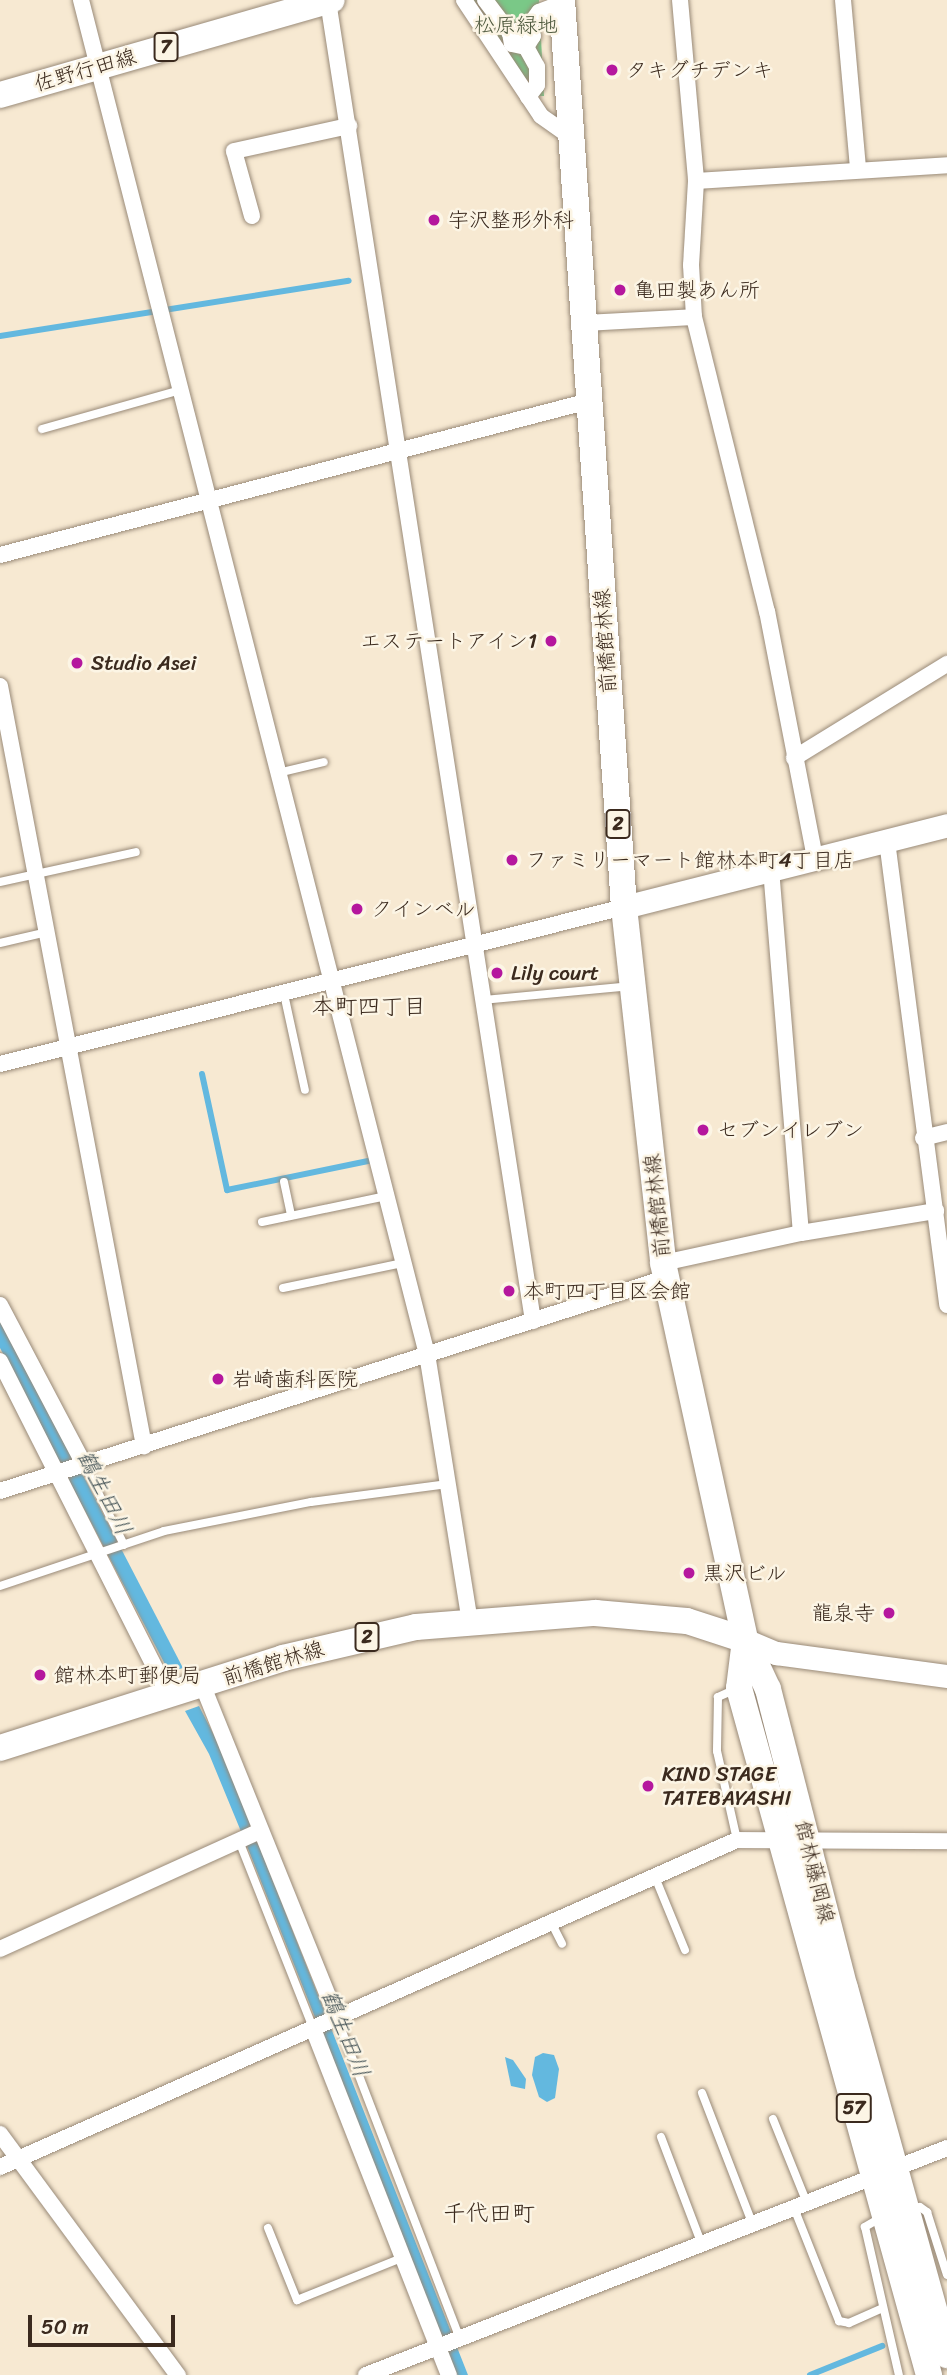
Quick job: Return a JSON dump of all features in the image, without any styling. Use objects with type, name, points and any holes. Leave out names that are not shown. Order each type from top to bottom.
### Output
[{"type":"main road","name":"佐野行田線","points":[[0,94],[330,1]]},
{"type":"main road","name":"前橋館林線","points":[[562,2],[624,907],[664,1270],[745,1640]]},
{"type":"main road","name":"前橋館林線","points":[[0,1748],[347,1641],[470,1620],[595,1613],[687,1621],[745,1640]]},
{"type":"main road","name":"館林藤岡線","points":[[745,1640],[739,1688],[779,1838],[896,2213],[947,2355]]},
{"type":"main road","name":"館林藤岡線","points":[[745,1640],[768,1689],[807,1840],[884,2172]]},
{"type":"main road","name":"館林藤岡線","points":[[896,2213],[929,2375]]},
{"type":"street","points":[[81,0],[427,1354],[470,1620]]},
{"type":"street","points":[[464,0],[541,116],[570,136]]},
{"type":"street","points":[[485,0],[510,33],[512,44],[526,47],[537,67],[537,85],[528,97]]},
{"type":"street","points":[[680,0],[696,181],[691,265],[694,317],[767,611],[815,859]]},
{"type":"street","points":[[843,0],[858,169]]},
{"type":"street","points":[[330,1],[396,449],[426,621],[473,945],[533,1321]]},
{"type":"street","points":[[510,33],[527,27],[539,12],[562,2]]},
{"type":"street","points":[[526,47],[533,36],[527,27]]},
{"type":"street","points":[[252,216],[234,151],[349,126]]},
{"type":"street","points":[[696,181],[947,165]]},
{"type":"street","points":[[584,323],[694,317]]},
{"type":"street","points":[[0,555],[396,449],[589,401]]},
{"type":"street","points":[[794,758],[947,664]]},
{"type":"street","points":[[0,686],[6,749],[47,932],[144,1446]]},
{"type":"street","points":[[0,1064],[947,825]]},
{"type":"street","points":[[887,841],[923,1138],[936,1212],[947,1305]]},
{"type":"street","points":[[771,869],[801,1233]]},
{"type":"street","points":[[923,1138],[947,1132]]},
{"type":"street","points":[[0,1491],[533,1321],[664,1270],[801,1233],[936,1212]]},
{"type":"street","points":[[0,1305],[83,1466]]},
{"type":"street","points":[[0,1361],[102,1553],[168,1694]]},
{"type":"street","points":[[745,1640],[776,1653],[947,1676]]},
{"type":"street","points":[[202,1684],[249,1836],[325,2026],[404,2257],[450,2345],[449,2375]]},
{"type":"street","points":[[0,1949],[249,1836]]},
{"type":"street","points":[[0,2167],[325,2026],[737,1840],[779,1838],[947,1841]]},
{"type":"street","points":[[0,2134],[178,2375]]},
{"type":"street","points":[[366,2375],[450,2345],[947,2148]]},
{"type":"lane","points":[[42,429],[181,390]]},
{"type":"lane","points":[[278,773],[324,762]]},
{"type":"lane","points":[[0,882],[136,852]]},
{"type":"lane","points":[[0,943],[47,932]]},
{"type":"lane","points":[[483,1000],[633,986]]},
{"type":"lane","points":[[284,994],[305,1090]]},
{"type":"lane","points":[[284,1182],[291,1215]]},
{"type":"lane","points":[[262,1222],[386,1196]]},
{"type":"lane","points":[[283,1288],[403,1263]]},
{"type":"lane","points":[[83,1466],[123,1546]]},
{"type":"lane","points":[[0,1586],[164,1531],[310,1502],[448,1484]]},
{"type":"lane","points":[[737,1840],[717,1751],[718,1697],[739,1688]]},
{"type":"lane","points":[[249,1836],[450,2345]]},
{"type":"lane","points":[[655,1877],[685,1950]]},
{"type":"lane","points":[[552,1924],[562,1944]]},
{"type":"lane","points":[[702,2094],[753,2225]]},
{"type":"lane","points":[[773,2119],[839,2321],[849,2323],[882,2308]]},
{"type":"lane","points":[[661,2137],[702,2245]]},
{"type":"lane","points":[[900,2375],[865,2227],[896,2213],[924,2208],[947,2275]]},
{"type":"lane","points":[[268,2228],[297,2300],[404,2257]]},
{"type":"green space","name":"松原緑地","points":[[471,0],[539,0],[544,96],[534,96]]},
{"type":"water","points":[[0,1320],[183,1668],[169,1672],[0,1348]]},
{"type":"water","points":[[199,1706],[220,1747],[468,2375],[457,2375],[247,1846],[209,1754],[185,1711]]},
{"type":"water","points":[[543,2053],[554,2055],[559,2069],[555,2098],[547,2102],[539,2097],[532,2075],[535,2057]]},
{"type":"water","points":[[505,2057],[513,2060],[526,2079],[525,2089],[511,2086]]},
{"type":"waterway","points":[[0,336],[349,281]]},
{"type":"waterway","points":[[202,1074],[227,1190],[368,1161]]},
{"type":"waterway","points":[[810,2375],[882,2346]]},
{"type":"place","name":"タキグチデンキ","points":[[612,70]]},
{"type":"place","name":"宇沢整形外科","points":[[434,220]]},
{"type":"place","name":"亀田製あん所","points":[[620,290]]},
{"type":"place","name":"エステートアイン1","points":[[551,641]]},
{"type":"place","name":"Studio Asei","points":[[77,663]]},
{"type":"place","name":"ファミリーマート館林本町4丁目店","points":[[512,860]]},
{"type":"place","name":"クインベル","points":[[357,909]]},
{"type":"place","name":"Lily court","points":[[497,973]]},
{"type":"place","name":"セブンイレブン","points":[[703,1130]]},
{"type":"place","name":"本町四丁目区会館","points":[[509,1291]]},
{"type":"place","name":"岩崎歯科医院","points":[[218,1379]]},
{"type":"place","name":"黒沢ビル","points":[[689,1573]]},
{"type":"place","name":"龍泉寺","points":[[889,1613]]},
{"type":"place","name":"館林本町郵便局","points":[[40,1675]]},
{"type":"place","name":"KIND STAGE TATEBAYASHI","points":[[648,1786]]},
{"type":"district","name":"本町四丁目","points":[[369,1007]]},
{"type":"district","name":"千代田町","points":[[489,2214]]},
{"type":"water label","name":"鶴生田川","points":[[104,1493]]},
{"type":"water label","name":"鶴生田川","points":[[345,2034]]}]
